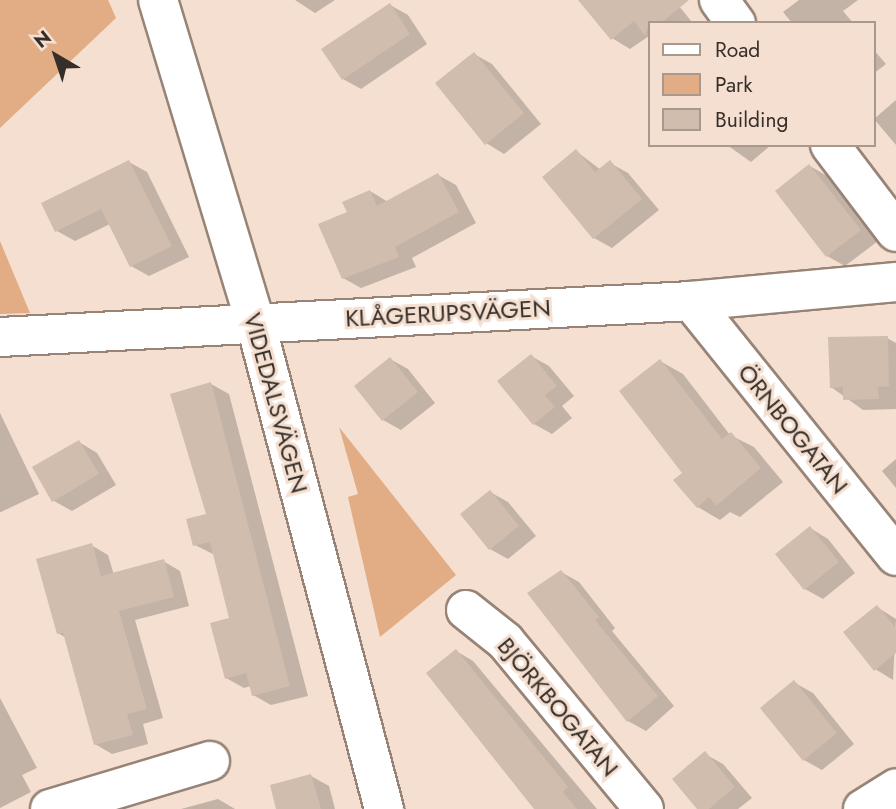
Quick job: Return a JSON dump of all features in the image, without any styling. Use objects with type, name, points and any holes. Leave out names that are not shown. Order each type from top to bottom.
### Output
[{"type":"street","name":"VIDEDALSVÄGEN","points":[[158,0],[255,321],[384,809]]},
{"type":"street","points":[[719,0],[735,21]]},
{"type":"street","points":[[832,147],[896,232]]},
{"type":"street","name":"KLÅGERUPSVÄGEN","points":[[0,337],[255,321],[691,301],[896,282]]},
{"type":"street","name":"ÖRNBOGATAN","points":[[691,301],[896,556]]},
{"type":"street","name":"BJÖRKBOGATAN","points":[[467,610],[505,641],[644,809]]},
{"type":"street","points":[[50,809],[209,761]]},
{"type":"street","points":[[863,809],[896,788]]},
{"type":"green space","points":[[0,0],[108,0],[116,18],[0,128]]},
{"type":"green space","points":[[0,241],[30,313],[0,314]]},
{"type":"green space","points":[[339,427],[456,575],[380,637],[348,497],[358,494]]},
{"type":"building","points":[[578,0],[689,0],[663,21],[648,21],[645,36],[634,21],[611,40]]},
{"type":"building","points":[[390,3],[410,34],[342,80],[321,49]]},
{"type":"building","points":[[474,52],[524,113],[485,145],[435,83]]},
{"type":"building","points":[[576,149],[595,172],[610,160],[642,199],[593,239],[542,177]]},
{"type":"building","points":[[129,160],[172,246],[130,267],[101,209],[55,232],[41,203]]},
{"type":"building","points":[[809,164],[861,230],[826,257],[775,191]]},
{"type":"building","points":[[438,173],[459,212],[395,247],[399,257],[342,279],[318,224],[347,212],[342,202],[370,190],[377,206]]},
{"type":"building","points":[[888,336],[889,386],[878,387],[879,399],[843,400],[843,387],[830,388],[828,337]]},
{"type":"building","points":[[531,354],[557,386],[545,395],[555,407],[533,425],[497,381]]},
{"type":"building","points":[[390,357],[418,392],[382,421],[354,386]]},
{"type":"building","points":[[660,359],[722,439],[731,432],[761,468],[716,506],[709,497],[697,508],[673,480],[682,473],[619,391]]},
{"type":"building","points":[[211,382],[290,686],[252,696],[246,673],[225,679],[210,623],[229,618],[210,542],[193,546],[186,519],[206,514],[170,394]]},
{"type":"building","points":[[79,440],[99,474],[52,502],[32,467]]},
{"type":"building","points":[[490,490],[519,526],[489,550],[460,514]]},
{"type":"building","points":[[810,526],[839,562],[804,590],[775,554]]},
{"type":"building","points":[[92,543],[101,576],[164,559],[174,597],[119,611],[147,709],[127,714],[133,735],[94,745],[63,633],[57,634],[36,559]]},
{"type":"building","points":[[561,570],[599,617],[595,620],[658,696],[627,722],[527,593]]},
{"type":"building","points":[[877,605],[896,628],[896,653],[874,671],[843,632]]},
{"type":"building","points":[[456,649],[568,787],[563,792],[577,809],[534,809],[426,673]]},
{"type":"building","points":[[794,680],[837,733],[803,761],[760,708]]},
{"type":"building","points":[[705,751],[735,787],[709,809],[697,809],[672,779]]},
{"type":"building","points":[[311,774],[321,809],[276,809],[270,785]]}]
